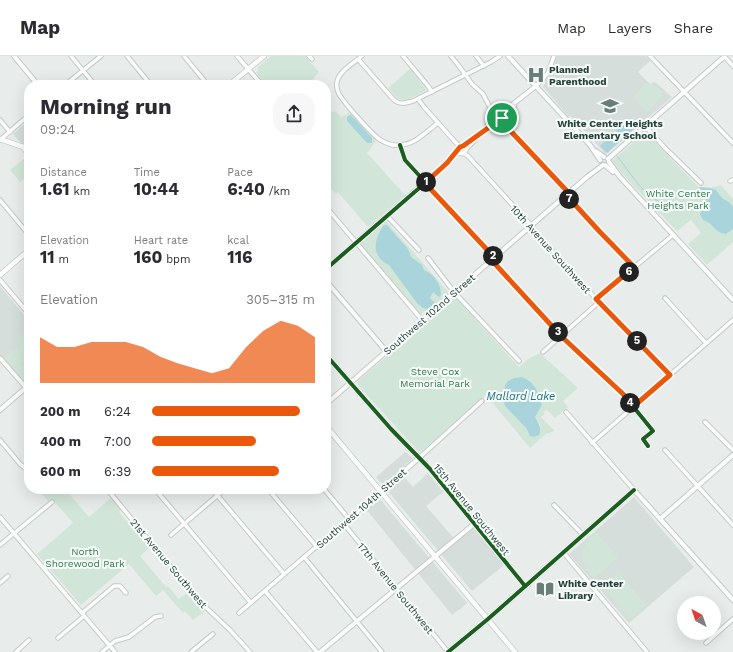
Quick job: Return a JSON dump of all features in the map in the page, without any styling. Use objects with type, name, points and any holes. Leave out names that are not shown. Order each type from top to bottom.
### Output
[{"type":"main road","points":[[234,80],[264,56]]},
{"type":"main road","points":[[0,140],[23,147]]},
{"type":"main road","points":[[0,274],[24,254]]},
{"type":"main road","points":[[331,432],[515,652]]},
{"type":"street","points":[[14,56],[34,80]]},
{"type":"street","points":[[71,56],[91,80]]},
{"type":"street","points":[[71,80],[101,56]]},
{"type":"street","points":[[127,56],[147,80]]},
{"type":"street","points":[[184,56],[204,80]]},
{"type":"street","points":[[237,56],[258,80]]},
{"type":"street","points":[[403,56],[432,92]]},
{"type":"street","points":[[450,56],[472,84],[483,94],[493,112],[566,190],[568,197],[634,267]]},
{"type":"street","points":[[476,56],[484,66]]},
{"type":"street","points":[[438,123],[413,142],[400,146],[385,142],[373,133],[339,94],[336,84],[340,75],[360,57],[397,102],[404,103],[418,99],[484,66],[500,56]]},
{"type":"street","points":[[508,56],[733,300]]},
{"type":"street","points":[[331,264],[536,86],[548,73],[554,56]]},
{"type":"street","points":[[650,56],[733,143]]},
{"type":"street","points":[[724,56],[733,66]]},
{"type":"street","name":"Southwest 102nd Street","points":[[331,399],[724,56]]},
{"type":"street","points":[[418,99],[462,150]]},
{"type":"street","points":[[0,120],[10,132]]},
{"type":"street","points":[[0,140],[24,120]]},
{"type":"street","points":[[645,126],[664,148],[701,183]]},
{"type":"street","points":[[400,146],[405,160],[494,257],[496,265],[561,336],[623,394],[653,431],[643,440],[648,446]]},
{"type":"street","name":"10th Avenue Southwest","points":[[462,150],[598,301],[670,375]]},
{"type":"street","points":[[0,200],[24,229]]},
{"type":"street","points":[[331,213],[422,320]]},
{"type":"street","points":[[387,216],[419,250]]},
{"type":"street","points":[[543,352],[634,267],[673,234]]},
{"type":"street","points":[[428,258],[454,292],[519,361]]},
{"type":"street","points":[[0,280],[24,308]]},
{"type":"street","points":[[331,287],[386,351]]},
{"type":"street","points":[[665,298],[706,343]]},
{"type":"street","points":[[592,443],[733,320]]},
{"type":"street","points":[[0,358],[24,384]]},
{"type":"street","name":"15th Avenue Southwest","points":[[331,360],[391,430],[419,458],[525,586]]},
{"type":"street","points":[[0,410],[24,391]]},
{"type":"street","name":"Southwest 104th Street","points":[[239,613],[344,524],[482,402]]},
{"type":"street","points":[[566,412],[733,600]]},
{"type":"street","points":[[705,422],[733,450]]},
{"type":"street","points":[[0,440],[24,467]]},
{"type":"street","points":[[665,450],[733,525]]},
{"type":"street","points":[[660,519],[733,455]]},
{"type":"street","points":[[448,652],[488,619],[634,490]]},
{"type":"street","name":"21st Avenue Southwest","points":[[111,494],[199,601],[230,630],[250,652]]},
{"type":"street","points":[[159,494],[251,603]]},
{"type":"street","points":[[272,494],[316,547]]},
{"type":"street","points":[[328,494],[349,519]]},
{"type":"street","points":[[170,535],[217,495],[284,574]]},
{"type":"street","points":[[0,545],[52,502]]},
{"type":"street","points":[[554,505],[583,535]]},
{"type":"street","points":[[0,517],[115,652]]},
{"type":"street","name":"17th Avenue Southwest","points":[[344,524],[448,652]]},
{"type":"street","points":[[320,652],[474,524]]},
{"type":"street","points":[[564,552],[647,652]]},
{"type":"street","points":[[304,557],[382,652]]},
{"type":"street","points":[[0,583],[8,576]]},
{"type":"street","points":[[58,638],[114,586],[120,586],[126,593]]},
{"type":"street","points":[[265,591],[317,652]]},
{"type":"street","points":[[102,652],[118,640],[129,637],[155,617],[161,616]]},
{"type":"street","points":[[706,643],[733,619]]},
{"type":"street","points":[[194,651],[213,634]]},
{"type":"street","points":[[16,652],[29,640]]},
{"type":"shaded area","name":"White Center Heights Elementary School","points":[[557,56],[646,56],[650,61],[638,72],[650,84],[655,82],[672,97],[605,155],[572,117],[568,116],[543,87],[545,81],[552,73]]},
{"type":"shaded area","points":[[24,124],[24,146],[13,134]]},
{"type":"shaded area","points":[[0,286],[24,315],[24,384],[0,355]]},
{"type":"shaded area","points":[[405,452],[413,458],[399,471],[413,487],[428,473],[443,492],[426,506],[456,541],[473,527],[504,565],[472,591],[376,477]]},
{"type":"shaded area","points":[[634,497],[694,567],[629,623],[569,554]]},
{"type":"shaded area","points":[[379,498],[467,603],[452,615],[366,509]]},
{"type":"green space","points":[[271,56],[305,56],[319,72],[314,77],[315,78],[311,80],[262,80],[256,72],[259,70],[257,68]]},
{"type":"green space","points":[[410,69],[426,89],[425,91],[407,100],[398,99],[388,88]]},
{"type":"green space","points":[[647,82],[654,85],[662,92],[662,96],[647,112],[633,97]]},
{"type":"green space","points":[[331,111],[334,111],[342,117],[349,112],[376,141],[367,153],[405,195],[368,227],[338,192],[336,194],[331,188]]},
{"type":"green space","name":"White Center Heights Park","points":[[646,131],[699,187],[710,188],[721,185],[733,199],[733,242],[707,265],[688,244],[701,233],[691,220],[677,231],[612,163],[612,161]]},
{"type":"green space","points":[[24,159],[24,179],[20,182],[10,170]]},
{"type":"green space","points":[[386,221],[449,293],[425,314],[423,312],[421,315],[360,244]]},
{"type":"green space","name":"Steve Cox Memorial Park","points":[[455,297],[519,367],[528,359],[540,353],[578,388],[563,401],[568,407],[555,418],[547,410],[543,412],[545,414],[541,417],[555,431],[546,434],[530,448],[486,395],[422,451],[418,451],[358,385],[358,381]],"holes":[[[528,380],[538,392],[542,405],[535,417],[541,426],[528,433],[526,428],[505,406]]]},
{"type":"green space","points":[[24,333],[24,361],[22,363],[24,365],[23,380],[5,358],[20,345],[16,340]]},
{"type":"green space","name":"North Shorewood Park","points":[[42,494],[69,494],[89,517],[112,497],[122,509],[119,512],[149,548],[140,556],[166,587],[168,586],[179,599],[187,593],[205,611],[193,620],[185,611],[183,613],[163,590],[156,596],[129,564],[81,605],[37,554],[73,523],[53,500],[48,501]]},
{"type":"green space","points":[[596,532],[618,558],[593,579],[585,566],[583,555],[586,544]]},
{"type":"green space","points":[[618,572],[646,605],[630,619],[602,586]]},
{"type":"water","points":[[350,115],[372,138],[372,143],[367,143],[347,121],[347,117]]},
{"type":"water","points":[[630,118],[637,126],[607,153],[600,146]]},
{"type":"water","points":[[699,187],[716,190],[722,198],[733,207],[733,229],[726,234],[719,232],[703,220],[700,214],[706,198]]},
{"type":"water","points":[[384,225],[387,225],[408,249],[411,257],[422,265],[424,270],[431,274],[438,283],[441,295],[439,297],[433,292],[430,298],[435,303],[428,309],[423,308],[417,303],[389,265],[379,257],[376,252],[376,241]]},
{"type":"water","name":"Mallard Lake","points":[[522,377],[527,379],[538,392],[542,405],[535,417],[540,426],[540,433],[534,437],[530,436],[526,428],[505,406],[504,402],[505,385],[508,381],[514,378]]},
{"type":"waterway","points":[[617,156],[643,189],[650,196],[659,201],[669,205],[680,206],[705,202]]},
{"type":"cycle path","points":[[400,145],[405,160],[491,254],[496,265],[561,336],[623,394],[653,431],[643,439],[648,446]]},
{"type":"cycle path","points":[[331,265],[425,183]]},
{"type":"cycle path","points":[[331,361],[391,429],[430,469],[525,586]]},
{"type":"cycle path","points":[[448,652],[488,619],[634,490]]},
{"type":"place","name":"Planned Parenthood","points":[[536,75]]},
{"type":"place","name":"White Center Heights Elementary School","points":[[610,106]]},
{"type":"place","name":"White Center Library","points":[[545,589]]},
{"type":"route","points":[[502,118],[504,124],[566,190],[568,197],[634,267],[596,299],[670,375],[633,407],[623,394],[561,336],[496,265],[494,257],[425,183],[456,154],[460,147],[500,121],[502,118]]}]
